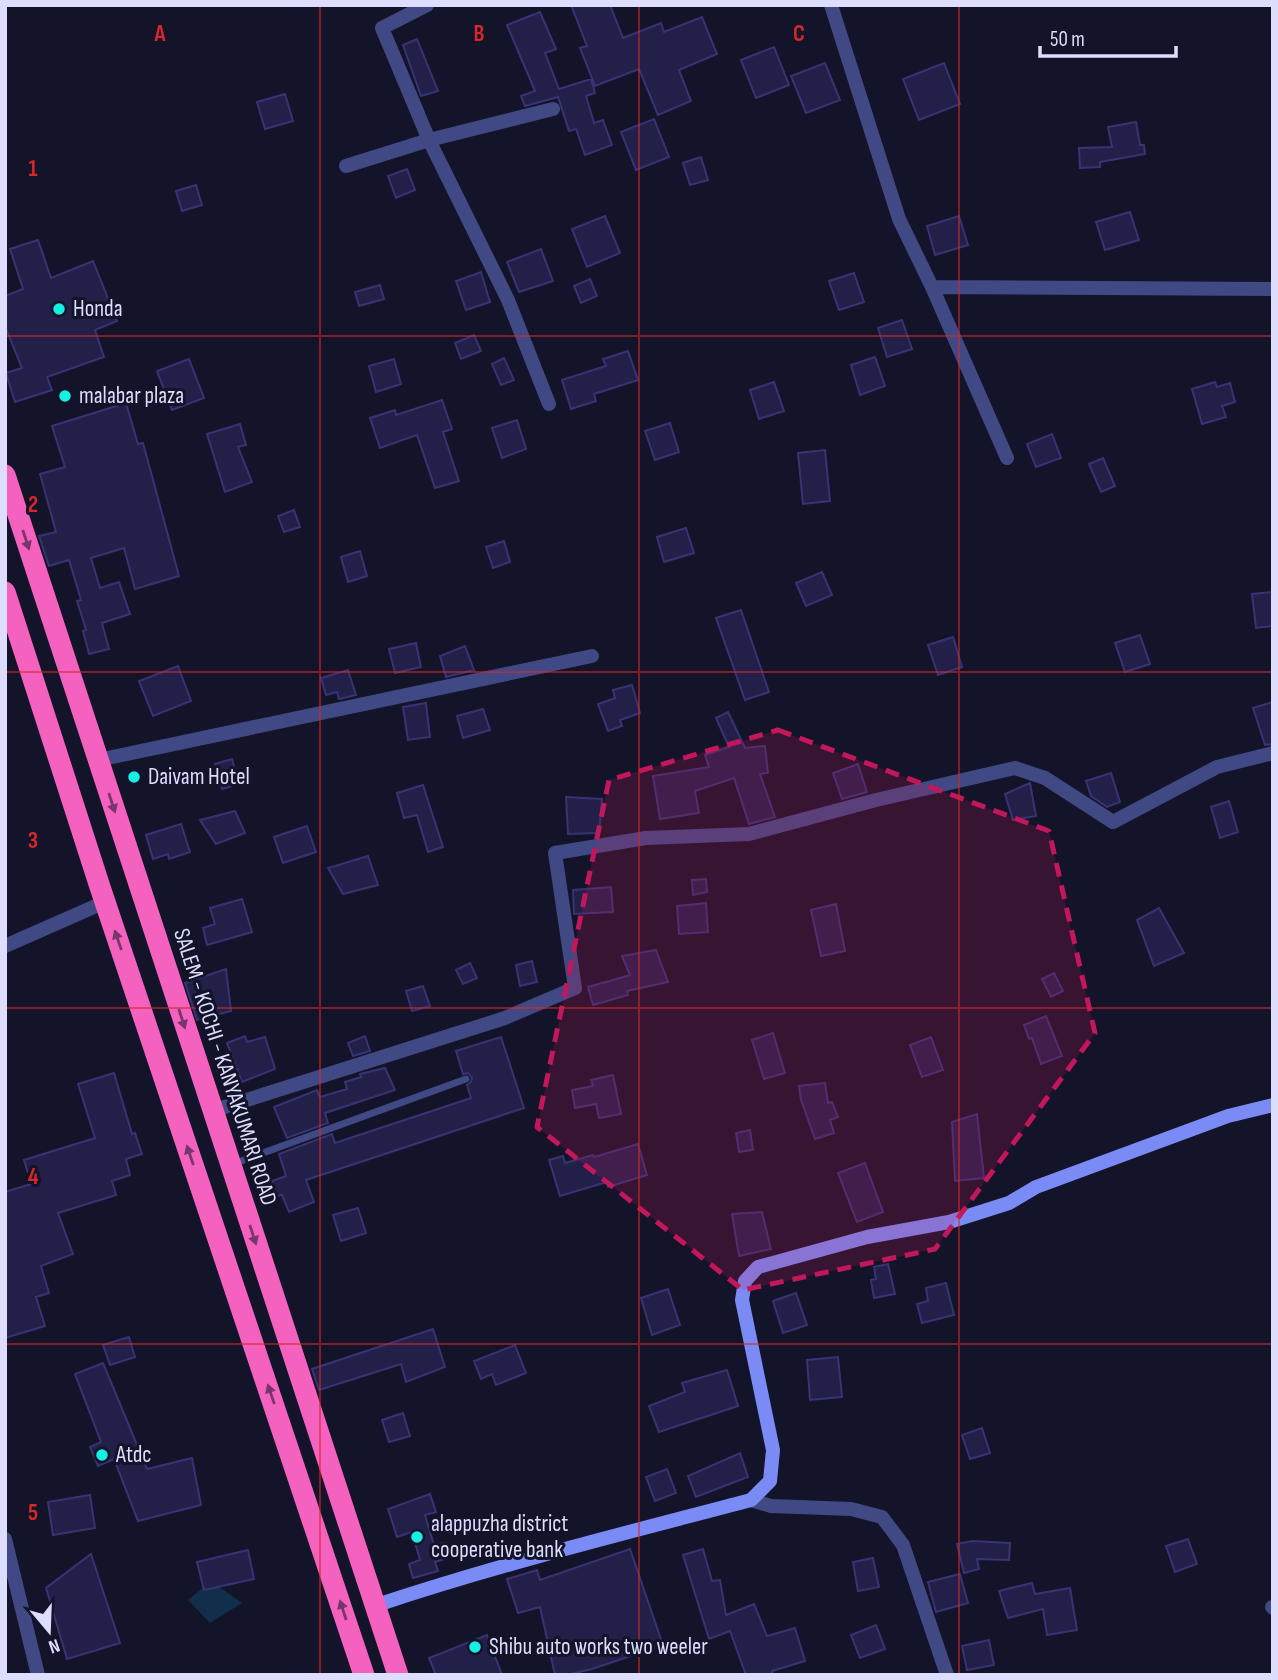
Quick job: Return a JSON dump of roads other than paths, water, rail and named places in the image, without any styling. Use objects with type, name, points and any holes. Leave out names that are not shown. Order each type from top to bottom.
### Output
[{"type":"highway","name":"SALEM - KOCHI - KANYAKUMARI ROAD","points":[[5,475],[398,1675]]},
{"type":"highway","points":[[5,593],[105,902],[364,1675]]},
{"type":"street","points":[[427,5],[382,29],[429,141],[508,300],[549,404]]},
{"type":"street","points":[[831,5],[899,219],[1007,458]]},
{"type":"street","points":[[346,166],[552,108]]},
{"type":"street","points":[[932,287],[1273,289]]},
{"type":"street","points":[[98,760],[592,656]]},
{"type":"street","points":[[212,1111],[505,1018],[575,988],[555,853],[646,838],[749,834],[876,800],[1015,768],[1045,778],[1113,822],[1217,767],[1273,753]]},
{"type":"street","points":[[5,946],[105,902]]},
{"type":"street","points":[[771,1506],[773,1450],[742,1300],[745,1281],[758,1266],[867,1237],[949,1222],[997,1207],[1047,1182],[1228,1116],[1273,1105]]},
{"type":"street","points":[[377,1605],[513,1563],[751,1500],[770,1481]]},
{"type":"street","points":[[751,1500],[771,1506],[851,1509],[882,1517],[903,1545],[947,1675]]},
{"type":"street","points":[[5,1539],[38,1675]]},
{"type":"lane","points":[[230,1166],[466,1079]]},
{"type":"water","points":[[211,1581],[242,1603],[210,1623],[188,1600]]},
{"type":"place","name":"Honda","points":[[59,309]]},
{"type":"place","name":"malabar plaza","points":[[65,396]]},
{"type":"place","name":"Daivam Hotel","points":[[134,777]]},
{"type":"place","name":"Atdc","points":[[102,1455]]},
{"type":"place","name":"alappuzha district cooperative bank","points":[[417,1537]]},
{"type":"place","name":"Shibu auto works two weeler","points":[[475,1647]]}]
